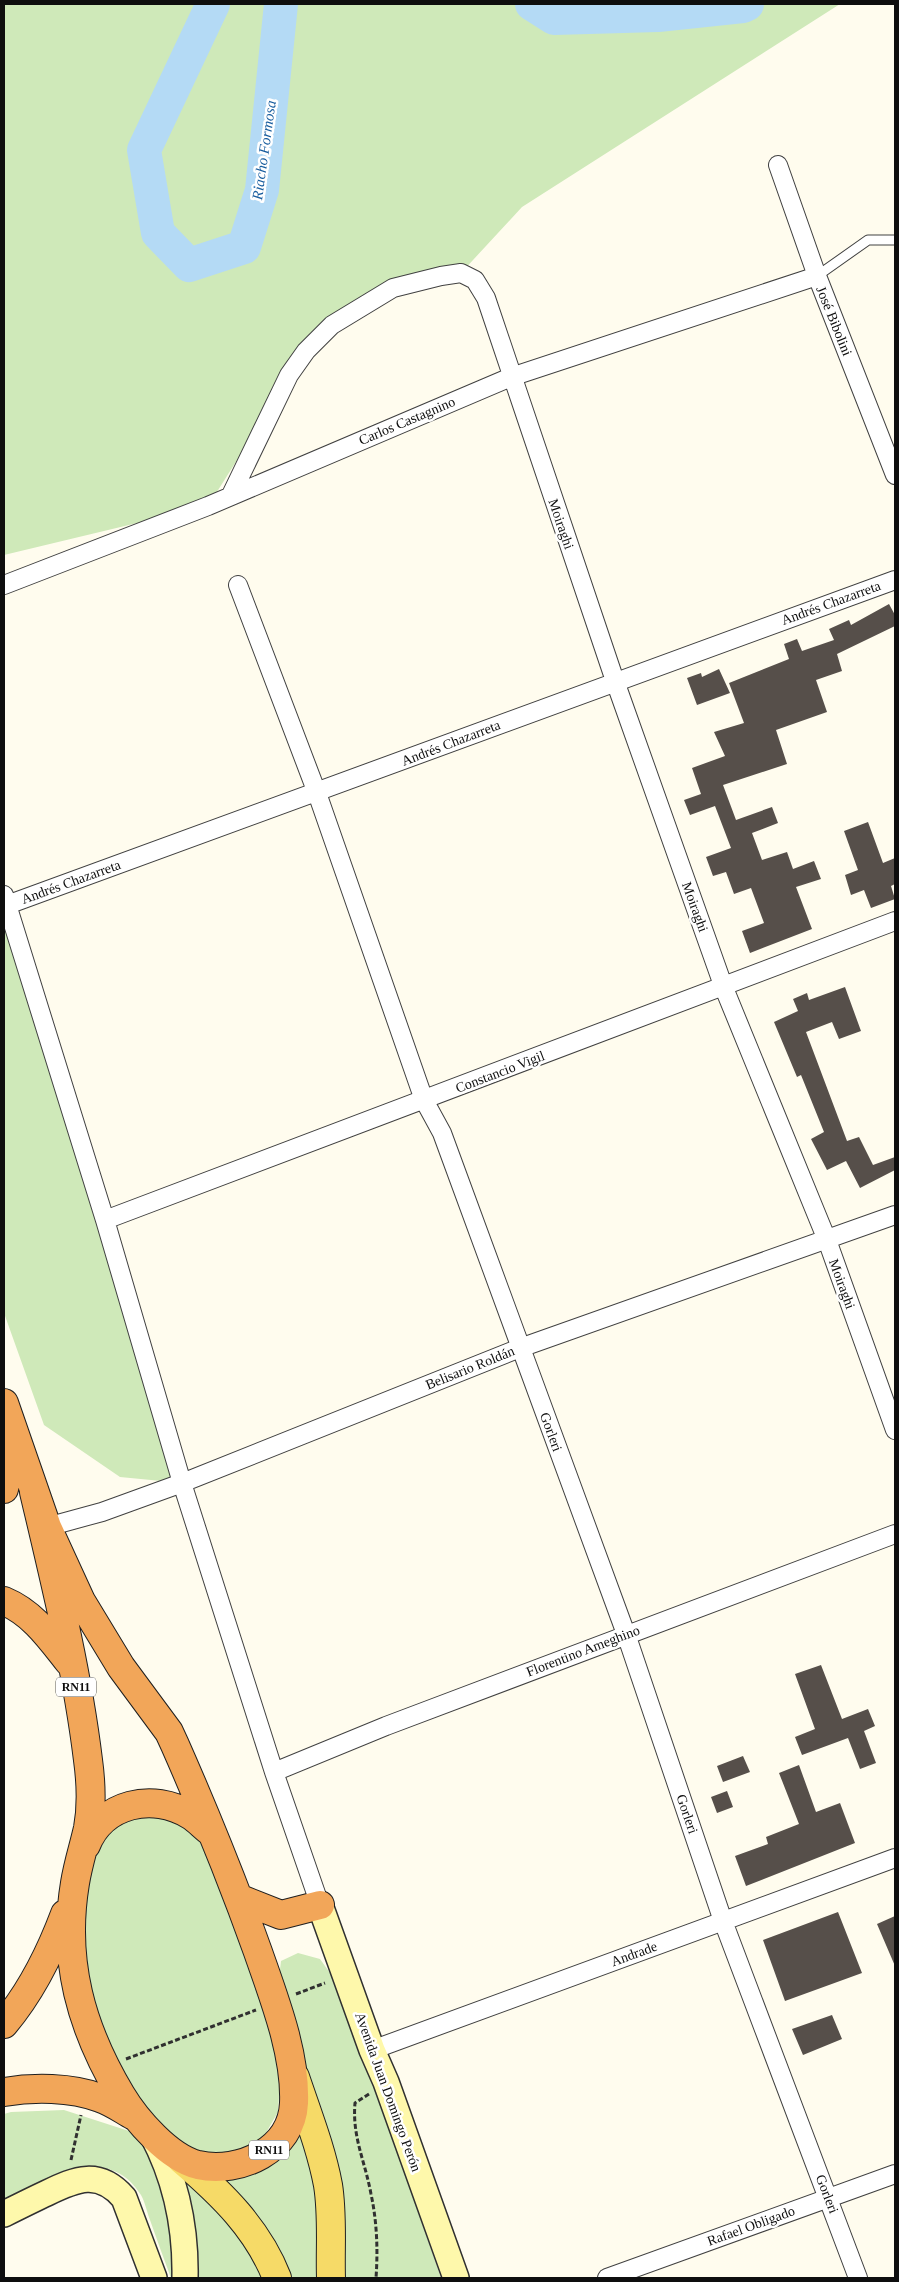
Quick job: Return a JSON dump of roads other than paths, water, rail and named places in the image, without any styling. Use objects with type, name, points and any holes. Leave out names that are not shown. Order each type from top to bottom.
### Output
[{"type":"highway","name":"RN11","points":[[4,1403],[47,1527],[81,1601],[121,1667],[169,1732],[238,1898],[275,2003],[291,2066],[294,2104],[289,2124],[281,2137],[270,2150],[254,2160],[234,2166],[200,2165],[182,2160],[144,2125],[129,2108],[105,2068],[92,2040],[74,1979],[70,1949],[74,1889],[88,1828],[90,1803],[88,1762],[73,1667],[34,1492]]},
{"type":"highway","points":[[4,1418],[11,1455],[4,1489]]},
{"type":"highway","points":[[4,1600],[21,1609],[34,1620],[73,1667]]},
{"type":"highway","name":"RN11","points":[[80,1860],[96,1828],[113,1813],[128,1804],[146,1802],[171,1806],[190,1815],[211,1832]]},
{"type":"highway","name":"RN11","points":[[4,2024],[23,1999],[41,1970],[57,1936],[74,1889]]},
{"type":"highway","points":[[238,1898],[281,1915],[320,1905]]},
{"type":"highway","points":[[257,1952],[281,1915]]},
{"type":"highway","name":"RN11","points":[[4,2092],[52,2090],[86,2093],[101,2098],[144,2125]]},
{"type":"main road","name":"Avenida Juan Domingo Perón","points":[[320,1905],[456,2278]]},
{"type":"main road","points":[[291,2066],[322,2158],[328,2186],[331,2278]]},
{"type":"main road","points":[[144,2125],[164,2158],[180,2213],[185,2241],[185,2278]]},
{"type":"main road","points":[[182,2160],[213,2186],[248,2224],[262,2244],[277,2278]]},
{"type":"main road","points":[[4,2214],[72,2181],[89,2178],[104,2182],[115,2188],[124,2198],[154,2278]]},
{"type":"street","name":"José Bibolini","points":[[778,165],[817,276],[895,475]]},
{"type":"street","name":"Moiraghi","points":[[231,495],[289,375],[306,351],[332,325],[393,288],[440,276],[461,273],[475,280],[486,298],[615,682],[724,988],[827,1240],[895,1430]]},
{"type":"street","name":"Carlos Castagnino","points":[[4,585],[231,495],[511,377],[817,276]]},
{"type":"street","name":"Andrés Chazarreta","points":[[5,900],[317,793],[895,580]]},
{"type":"street","name":"Gorleri","points":[[238,584],[317,793],[424,1100],[442,1133],[626,1634],[723,1922],[858,2278]]},
{"type":"street","points":[[5,900],[105,1220],[182,1483],[274,1772],[320,1905]]},
{"type":"street","name":"Constancio Vigil","points":[[105,1220],[724,988],[895,921]]},
{"type":"street","name":"Belisario Roldán","points":[[47,1527],[102,1512],[182,1483],[520,1348],[895,1215]]},
{"type":"street","name":"Florentino Ameghino","points":[[274,1772],[319,1751],[895,1534]]},
{"type":"street","name":"Andrade","points":[[372,2050],[895,1858]]},
{"type":"street","name":"Rafael Obligado","points":[[607,2278],[895,2174]]},
{"type":"lane","points":[[817,276],[868,240],[895,240]]},
{"type":"waterway","name":"Riacho Formosa","points":[[213,4],[144,150],[158,233],[189,265],[244,247],[262,190],[281,4]]},
{"type":"waterway","name":"Riacho Formosa","points":[[532,4],[554,18],[658,15],[747,4]]}]
